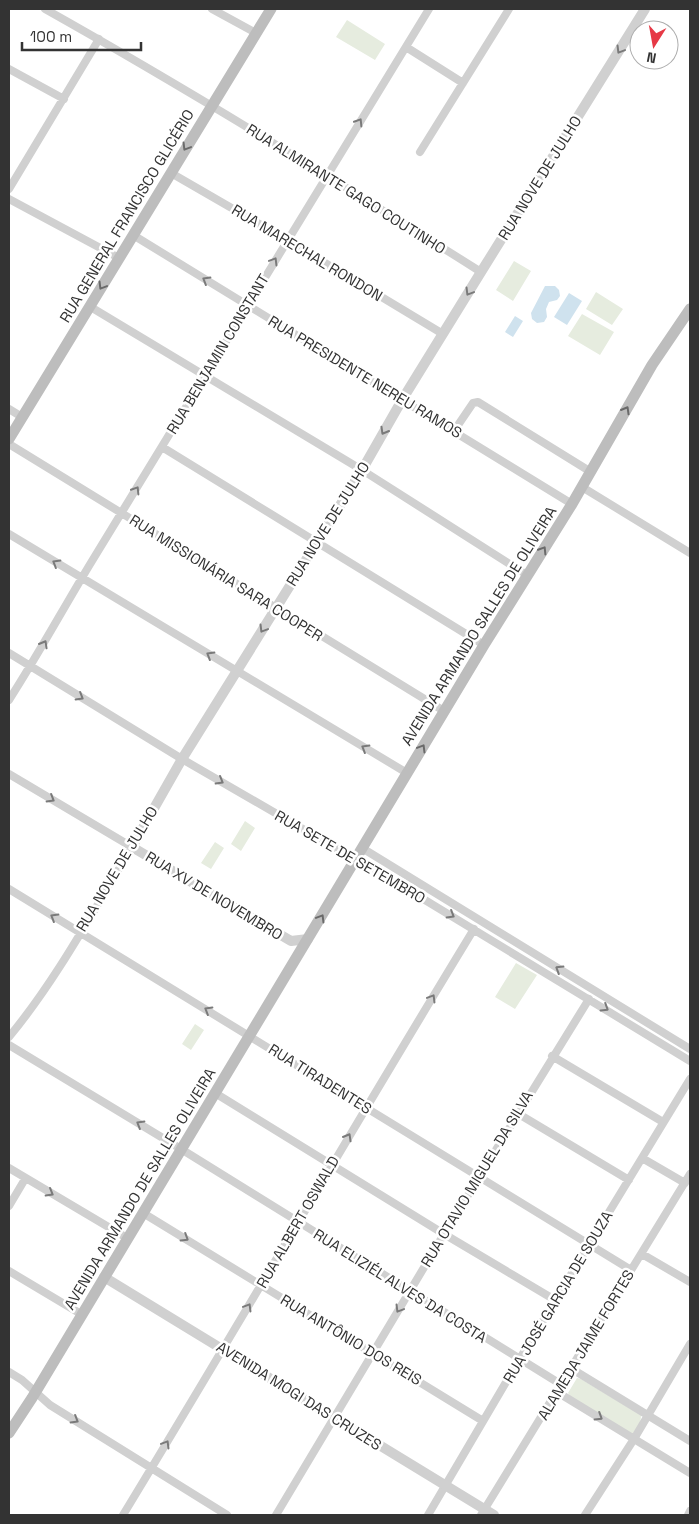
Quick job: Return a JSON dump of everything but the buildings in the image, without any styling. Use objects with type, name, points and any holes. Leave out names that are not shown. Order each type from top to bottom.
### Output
[{"type":"main road","name":"RUA GENERAL FRANCISCO GLICÉRIO","points":[[9,438],[271,9]]},
{"type":"main road","name":"AVENIDA ARMANDO SALLES DE OLIVEIRA","points":[[296,960],[444,711],[572,504],[656,359],[690,309]]},
{"type":"main road","name":"AVENIDA ARMANDO DE SALLES OLIVEIRA","points":[[9,1433],[296,960]]},
{"type":"street","name":"RUA ALMIRANTE GAGO COUTINHO","points":[[45,9],[99,39],[327,175],[481,272]]},
{"type":"street","points":[[212,9],[256,33]]},
{"type":"street","name":"RUA BENJAMIN CONSTANT","points":[[9,700],[31,667],[81,578],[429,9]]},
{"type":"street","points":[[420,152],[509,9]]},
{"type":"street","name":"RUA NOVE DE JULHO","points":[[9,1037],[52,977],[80,932],[132,847],[182,759],[645,9]]},
{"type":"street","points":[[9,189],[99,39]]},
{"type":"street","points":[[406,47],[463,84]]},
{"type":"street","points":[[9,69],[64,99]]},
{"type":"street","name":"RUA MARECHAL RONDON","points":[[171,173],[443,334]]},
{"type":"street","points":[[9,199],[119,258]]},
{"type":"street","name":"RUA PRESIDENTE NEREU RAMOS","points":[[133,235],[572,504]]},
{"type":"street","points":[[89,306],[362,470],[527,575]]},
{"type":"street","points":[[454,431],[473,403],[478,402],[591,472]]},
{"type":"street","points":[[9,409],[22,417]]},
{"type":"street","name":"RUA MISSIONÁRIA SARA COOPER","points":[[9,444],[444,711]]},
{"type":"street","points":[[162,447],[484,645]]},
{"type":"street","points":[[582,487],[690,553]]},
{"type":"street","points":[[9,534],[407,773]]},
{"type":"street","name":"RUA SETE DE SETEMBRO","points":[[9,654],[182,759],[474,929],[690,1061]]},
{"type":"street","name":"RUA XV DE NOVEMBRO","points":[[9,774],[291,941],[308,939]]},
{"type":"street","name":"RUA SETE DE SETEMBRO","points":[[362,848],[690,1049]]},
{"type":"street","name":"RUA TIRADENTES","points":[[9,890],[631,1270]]},
{"type":"street","name":"RUA ALBERT OSWALD","points":[[123,1515],[474,929]]},
{"type":"street","name":"RUA XV DE NOVEMBRO","points":[[291,941],[296,960]]},
{"type":"street","name":"RUA OTAVIO MIGUEL DA SILVA","points":[[276,1515],[444,1234],[589,998]]},
{"type":"street","name":"RUA ELIZIÉL ALVES DA COSTA","points":[[9,1045],[181,1149],[519,1360],[634,1439],[690,1473]]},
{"type":"street","points":[[552,1056],[663,1122]]},
{"type":"street","name":"RUA JOSÉ GARCIA DE SOUZA","points":[[428,1515],[555,1300],[690,1079]]},
{"type":"street","points":[[215,1093],[555,1300]]},
{"type":"street","points":[[518,1113],[628,1180]]},
{"type":"street","points":[[642,1158],[685,1183]]},
{"type":"street","points":[[9,1168],[127,1238]]},
{"type":"street","name":"ALAMEDA JAIME FORTES","points":[[482,1512],[572,1369],[690,1174]]},
{"type":"street","points":[[9,1206],[25,1178]]},
{"type":"street","name":"RUA ANTÔNIO DOS REIS","points":[[143,1213],[483,1421]]},
{"type":"street","points":[[642,1254],[690,1282]]},
{"type":"street","points":[[9,1271],[81,1314]]},
{"type":"street","name":"AVENIDA MOGI DAS CRUZES","points":[[104,1277],[446,1486],[482,1512],[494,1515]]},
{"type":"street","points":[[585,1515],[634,1439],[690,1344]]},
{"type":"street","points":[[572,1369],[690,1441]]},
{"type":"street","points":[[9,1372],[22,1380],[50,1405],[227,1515]]},
{"type":"street","points":[[688,1515],[690,1511]]},
{"type":"shaded area","points":[[347,20],[385,44],[375,60],[336,37]]},
{"type":"shaded area","points":[[514,261],[531,271],[513,301],[496,290]]},
{"type":"shaded area","points":[[596,292],[623,309],[612,325],[586,309]]},
{"type":"shaded area","points":[[582,314],[614,332],[600,355],[568,336]]},
{"type":"shaded area","points":[[245,821],[255,828],[241,851],[231,844]]},
{"type":"shaded area","points":[[215,842],[224,848],[211,869],[201,863]]},
{"type":"shaded area","points":[[516,963],[537,975],[515,1009],[495,997]]},
{"type":"shaded area","points":[[195,1024],[204,1030],[191,1050],[182,1044]]},
{"type":"shaded area","points":[[577,1378],[641,1415],[640,1423],[634,1432],[632,1434],[571,1397],[568,1393]]},
{"type":"water","points":[[545,286],[555,286],[559,290],[560,296],[557,300],[549,302],[546,309],[547,317],[544,322],[537,323],[532,319],[531,313]]},
{"type":"water","points":[[569,293],[582,301],[567,325],[554,317]]},
{"type":"water","points":[[515,316],[523,321],[513,337],[505,332]]}]
